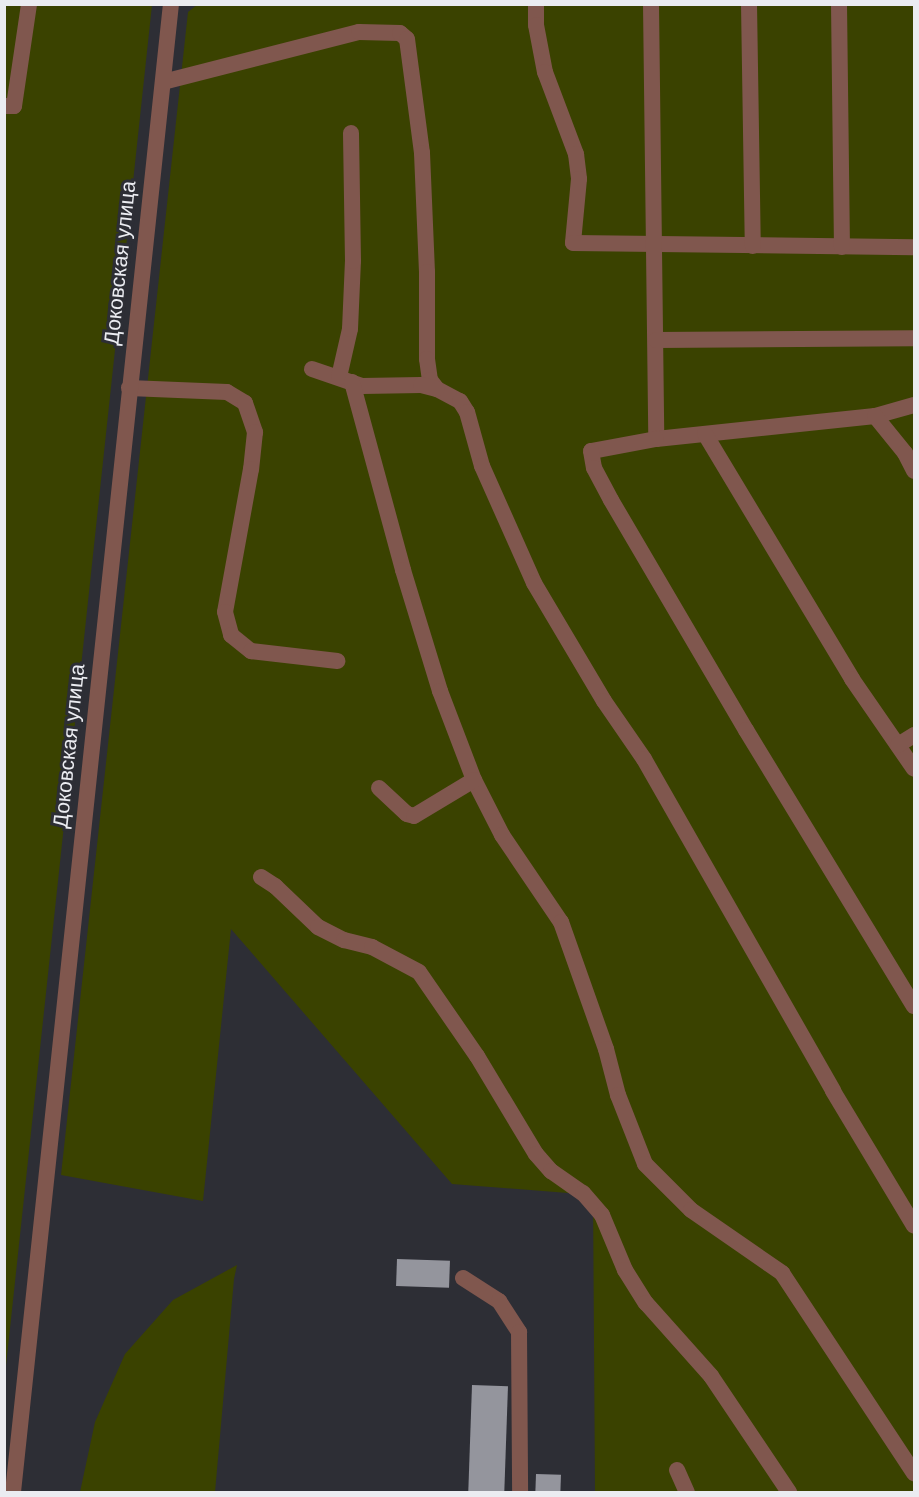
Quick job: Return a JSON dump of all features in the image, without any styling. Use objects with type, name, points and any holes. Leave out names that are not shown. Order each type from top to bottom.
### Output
[{"type":"street","points":[[4,106],[14,106],[29,4]]},
{"type":"street","name":"Доковская улица","points":[[13,1492],[171,4]]},
{"type":"street","points":[[536,4],[536,25],[545,72],[576,154],[579,179],[573,243],[915,247]]},
{"type":"street","points":[[651,4],[656,439]]},
{"type":"street","points":[[749,4],[753,246]]},
{"type":"street","points":[[839,4],[842,247]]},
{"type":"street","points":[[163,82],[359,32],[400,33],[407,39],[422,153],[427,272],[427,359],[430,380],[437,389]]},
{"type":"street","points":[[351,133],[353,261],[345,380],[440,691],[474,780],[502,835],[561,922],[606,1049],[618,1095],[645,1164],[691,1210],[782,1273],[915,1473]]},
{"type":"street","points":[[656,339],[915,338]]},
{"type":"street","points":[[312,369],[362,386],[421,385],[437,389],[460,401],[467,412],[482,466],[534,584],[604,701],[644,759],[821,1071],[915,1226]]},
{"type":"street","points":[[129,388],[227,392],[245,403],[255,432],[251,469],[225,612],[231,635],[251,651],[337,661]]},
{"type":"street","points":[[915,405],[875,416],[656,439],[591,452],[594,468],[746,730],[915,1006]]},
{"type":"street","points":[[875,416],[905,453],[915,471]]},
{"type":"street","points":[[705,434],[852,679],[915,769]]},
{"type":"street","points":[[898,745],[915,735]]},
{"type":"street","points":[[379,788],[407,814],[414,816],[474,780]]},
{"type":"street","points":[[261,877],[275,886],[318,927],[344,940],[372,947],[419,972],[477,1056],[536,1154],[551,1170],[583,1193],[602,1215],[625,1270],[646,1303],[667,1330],[687,1347],[711,1376],[789,1492]]},
{"type":"street","points":[[463,1278],[499,1301],[519,1332],[520,1492]]},
{"type":"street","points":[[677,1470],[687,1492]]},
{"type":"green space","points":[[198,4],[914,5],[914,1492],[595,1492],[593,1195],[452,1184],[231,929],[203,1201],[61,1175],[188,12]]},
{"type":"green space","points":[[5,5],[152,5],[5,1375]]},
{"type":"green space","points":[[237,1265],[215,1492],[80,1492],[95,1422],[125,1354],[173,1300]]},
{"type":"building","points":[[397,1259],[450,1261],[449,1288],[396,1286]]},
{"type":"building","points":[[472,1385],[508,1386],[504,1492],[468,1492]]},
{"type":"building","points":[[536,1474],[561,1475],[560,1492],[535,1492]]}]
